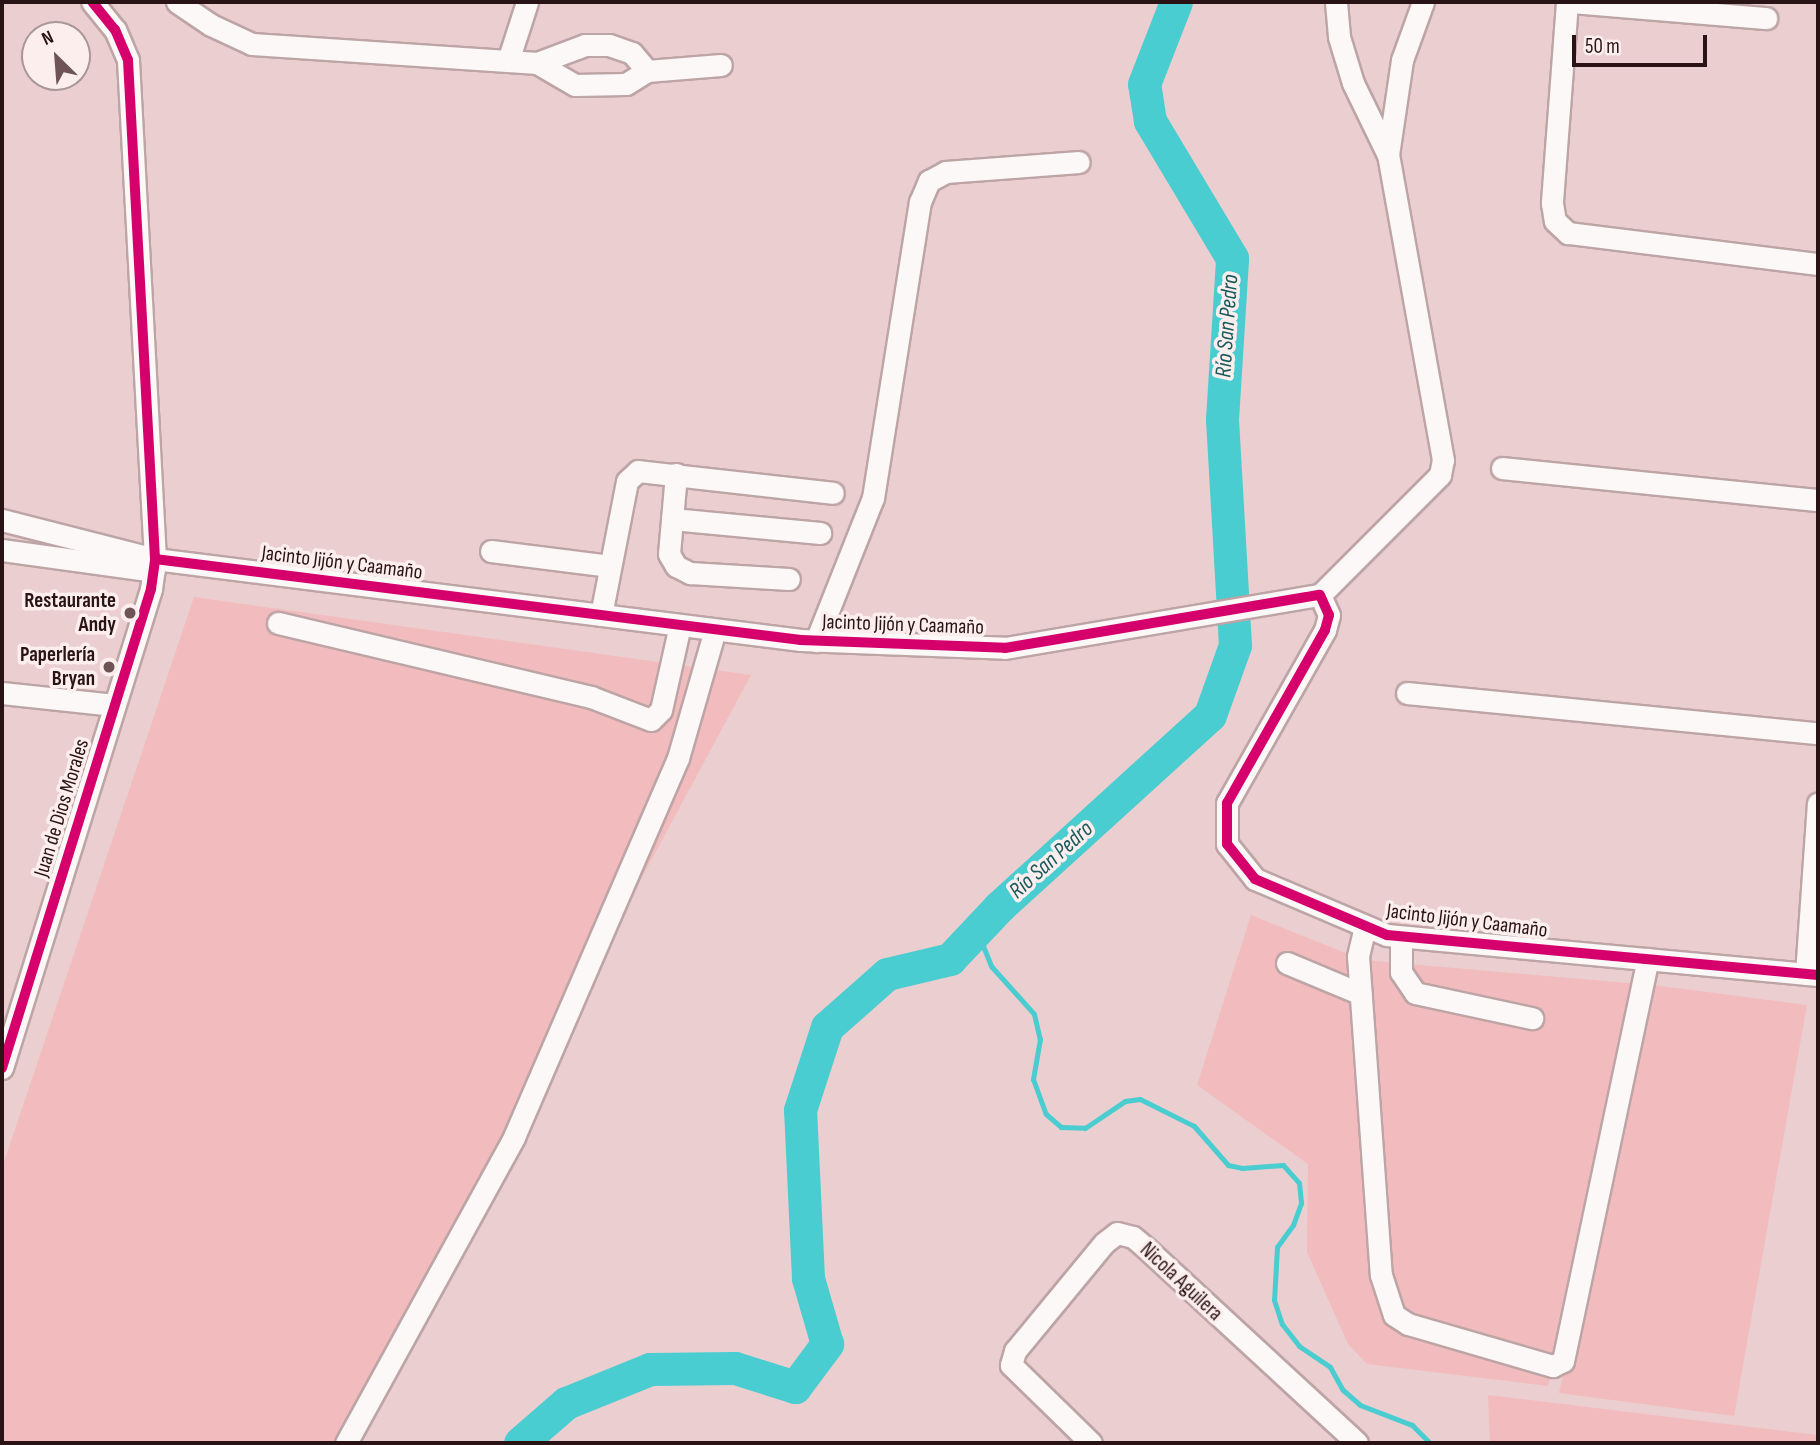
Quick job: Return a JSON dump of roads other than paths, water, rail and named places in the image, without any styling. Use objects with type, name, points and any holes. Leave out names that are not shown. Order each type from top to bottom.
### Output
[{"type":"street","points":[[92,2],[115,30],[128,60],[154,565]]},
{"type":"street","points":[[177,2],[211,25],[252,44],[537,63],[585,45],[609,45],[632,53],[647,71]]},
{"type":"street","points":[[508,61],[527,2]]},
{"type":"street","points":[[1320,595],[1434,482],[1443,460],[1388,155],[1353,83],[1339,37],[1336,2]]},
{"type":"street","points":[[1388,155],[1402,60],[1423,2]]},
{"type":"street","points":[[1766,18],[1568,2],[1552,203],[1555,221],[1567,233],[1818,264]]},
{"type":"street","points":[[537,63],[575,85],[626,84],[647,71],[720,65]]},
{"type":"street","points":[[816,641],[873,498],[920,202],[929,181],[946,172],[1079,162]]},
{"type":"street","points":[[1502,468],[1818,500]]},
{"type":"street","points":[[601,615],[627,481],[638,471],[833,493]]},
{"type":"street","points":[[676,474],[669,554],[676,566],[690,573],[789,579]]},
{"type":"street","points":[[672,519],[820,533]]},
{"type":"street","points":[[2,520],[154,565]]},
{"type":"street","points":[[2,550],[154,565]]},
{"type":"street","points":[[491,551],[610,566]]},
{"type":"street","name":"Jacinto Jijón y Caamaño","points":[[154,565],[816,641],[1006,648],[1170,622],[1298,595],[1320,595],[1329,615],[1325,630],[1227,803],[1227,844],[1255,879],[1365,926],[1401,937],[1812,974]]},
{"type":"street","name":"Juan de Dios Morales","points":[[2,1068],[114,705],[154,565]]},
{"type":"street","points":[[278,622],[591,697],[651,720],[661,710],[680,625]]},
{"type":"street","points":[[346,1443],[514,1137],[678,758],[715,630]]},
{"type":"street","points":[[2,693],[114,705]]},
{"type":"street","points":[[1406,693],[1818,733]]},
{"type":"street","points":[[1812,974],[1818,803]]},
{"type":"street","points":[[1365,926],[1358,956],[1381,1275],[1394,1315],[1408,1324],[1560,1367],[1648,959]]},
{"type":"street","points":[[1401,937],[1401,972],[1415,993],[1532,1018]]},
{"type":"street","points":[[1287,963],[1361,994]]},
{"type":"street","name":"Nicola Aguilera","points":[[1091,1443],[1011,1366],[1015,1351],[1104,1243],[1117,1233],[1133,1237],[1146,1248],[1357,1443]]},
{"type":"waterway","name":"Río San Pedro","points":[[520,1443],[566,1403],[650,1369],[735,1368],[795,1387],[827,1344],[808,1278],[800,1110],[827,1027],[887,974],[950,959],[999,907],[1210,715],[1235,645],[1222,419],[1232,258],[1150,121],[1144,84],[1176,2]]},
{"type":"waterway","points":[[977,931],[991,966],[1034,1014],[1040,1039],[1033,1079],[1046,1114],[1061,1127],[1085,1128],[1125,1101],[1140,1099],[1194,1126],[1228,1165],[1242,1168],[1283,1165],[1299,1183],[1301,1203],[1293,1225],[1277,1247],[1274,1300],[1282,1324],[1299,1346],[1330,1367],[1343,1390],[1360,1405],[1412,1425],[1430,1443]]},
{"type":"place","name":"Restaurante Andy","points":[[130,613]]},
{"type":"place","name":"Paperlería Bryan","points":[[109,667]]}]
